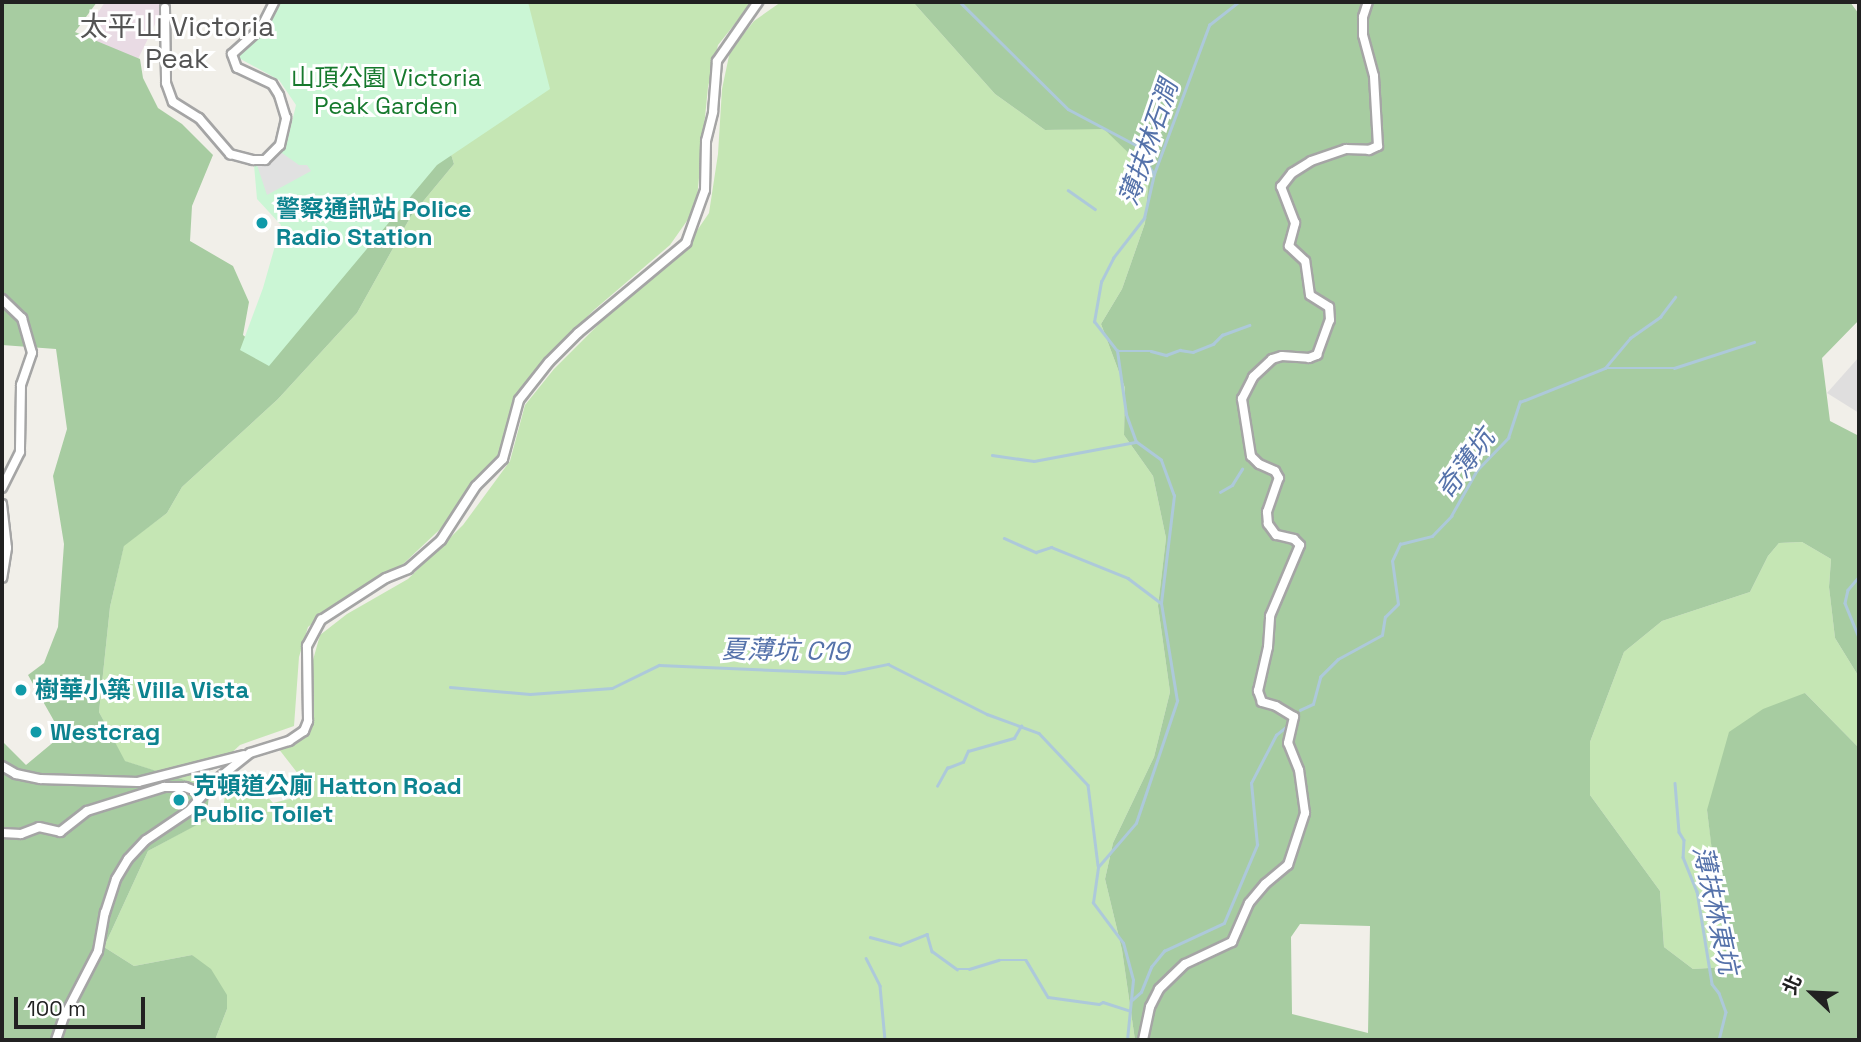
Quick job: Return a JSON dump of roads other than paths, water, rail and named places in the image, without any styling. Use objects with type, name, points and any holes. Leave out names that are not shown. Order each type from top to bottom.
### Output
[{"type":"street","points":[[165,8],[166,83],[173,102],[199,118],[230,154],[265,160],[281,145],[286,118],[279,94],[272,84],[237,68],[232,54],[261,28],[274,2]]},
{"type":"street","points":[[2,766],[19,775],[40,779],[138,782],[294,739],[306,728],[306,648],[321,620],[386,578],[408,569],[441,540],[477,486],[503,459],[519,400],[549,362],[571,338],[686,243],[705,190],[706,141],[713,112],[717,61],[758,2]]},
{"type":"street","points":[[1143,1040],[1150,1007],[1159,989],[1185,964],[1232,942],[1245,910],[1259,891],[1288,865],[1305,813],[1299,770],[1288,743],[1294,717],[1276,706],[1262,702],[1258,695],[1268,647],[1269,616],[1300,545],[1294,539],[1276,534],[1268,524],[1267,512],[1279,478],[1275,471],[1259,464],[1251,456],[1242,399],[1253,377],[1272,359],[1282,356],[1309,358],[1317,355],[1330,320],[1329,307],[1310,295],[1305,261],[1289,246],[1295,223],[1281,187],[1292,173],[1311,162],[1346,149],[1369,150],[1378,146],[1374,76],[1365,52],[1363,36],[1363,17],[1368,2]]},
{"type":"street","points":[[2,299],[22,318],[32,354],[21,385],[20,452],[2,488]]},
{"type":"street","points":[[2,504],[7,548],[2,578]]},
{"type":"street","points":[[56,1040],[66,1012],[86,980],[99,949],[105,913],[123,865],[141,844],[186,814],[203,794],[250,753]]},
{"type":"street","points":[[2,833],[21,834],[39,827],[60,832],[87,811],[110,807],[164,787],[181,786],[203,794]]},
{"type":"waterway","points":[[960,2],[1068,109],[1136,145],[1154,174]]},
{"type":"waterway","name":"薄扶林石澗","points":[[1127,1040],[1133,980],[1123,943],[1093,903],[1098,867],[1136,823],[1177,701],[1161,603],[1174,496],[1161,460],[1136,442],[1126,414],[1117,351],[1094,322],[1101,282],[1113,258],[1144,218],[1154,174],[1209,25],[1238,2]]},
{"type":"waterway","points":[[1068,190],[1095,209]]},
{"type":"waterway","points":[[1605,368],[1630,338],[1660,317],[1675,297]]},
{"type":"waterway","points":[[1118,351],[1151,351],[1166,355],[1180,350],[1193,352],[1213,344],[1222,335],[1249,325]]},
{"type":"waterway","name":"奇薄坑","points":[[1300,710],[1313,704],[1320,677],[1338,659],[1382,635],[1385,617],[1398,604],[1392,561],[1400,544],[1432,536],[1451,516],[1477,470],[1508,438],[1520,402],[1605,368],[1674,368],[1754,342]]},
{"type":"waterway","points":[[992,455],[1034,461],[1136,442]]},
{"type":"waterway","points":[[1220,492],[1232,485],[1242,469]]},
{"type":"waterway","points":[[1004,538],[1036,552],[1051,547],[1128,578],[1161,603]]},
{"type":"waterway","points":[[1859,577],[1848,590],[1845,603],[1859,638]]},
{"type":"waterway","name":"夏薄坑 C19","points":[[450,687],[530,694],[612,688],[659,665],[844,673],[888,664],[987,714],[1039,733],[1088,785],[1098,865]]},
{"type":"waterway","points":[[937,786],[947,768],[963,762],[968,751],[1014,738],[1021,726]]},
{"type":"waterway","points":[[1132,1000],[1141,992],[1151,967],[1164,951],[1224,923],[1257,845],[1251,783],[1276,735],[1287,726]]},
{"type":"waterway","name":"薄扶林東坑","points":[[1675,783],[1679,832],[1684,840],[1683,857],[1697,891],[1712,984],[1719,993],[1726,1012],[1719,1040]]},
{"type":"waterway","points":[[870,937],[900,945],[927,934],[932,951],[957,969],[969,969],[999,960],[1026,960],[1048,997],[1099,1004],[1103,1002],[1128,1010]]},
{"type":"waterway","points":[[866,958],[880,986],[885,1040]]},
{"type":"place","name":"警察通訊站 Police Radio Station","points":[[262,223]]},
{"type":"place","name":"樹華小築 Villa Vista","points":[[21,690]]},
{"type":"place","name":"Westcrag","points":[[36,732]]},
{"type":"place","name":"克頓道公廁 Hatton Road Public Toilet","points":[[179,800]]},
{"type":"district","name":"太平山 Victoria Peak","points":[[177,42]]},
{"type":"park label","name":"山頂公園 Victoria Peak Garden","points":[[386,92]]}]
